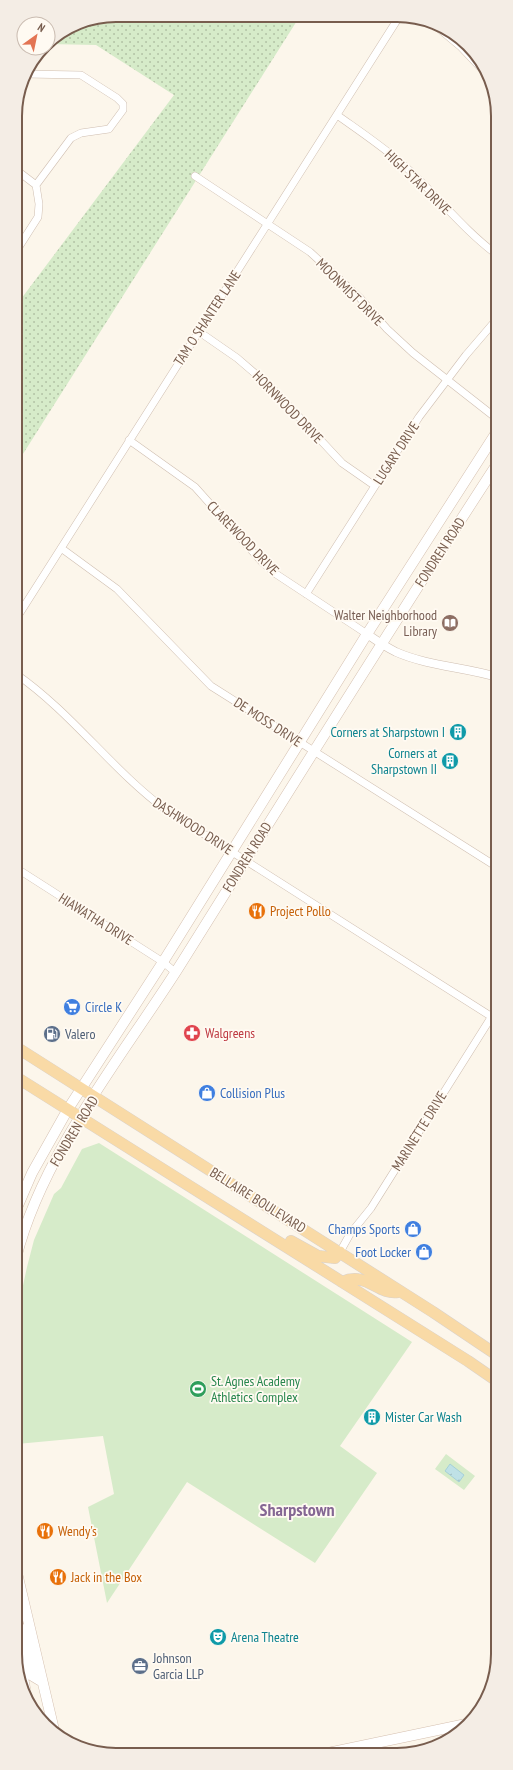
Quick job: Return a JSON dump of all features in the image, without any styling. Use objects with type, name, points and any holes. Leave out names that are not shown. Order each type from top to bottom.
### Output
[{"type":"main road","name":"FONDREN ROAD","points":[[22,1196],[32,1174],[68,1109],[163,962],[367,634],[491,441]]},
{"type":"main road","name":"FONDREN ROAD","points":[[22,1233],[43,1184],[81,1117],[175,972],[491,472]]},
{"type":"main road","name":"BELLAIRE BOULEVARD","points":[[22,1051],[340,1252],[491,1350]]},
{"type":"main road","name":"BELLAIRE BOULEVARD","points":[[22,1081],[491,1376]]},
{"type":"main road","points":[[260,1230],[281,1235],[313,1254],[324,1258],[335,1258],[340,1252]]},
{"type":"main road","points":[[342,1282],[358,1278],[387,1291],[394,1293],[402,1292]]},
{"type":"main road","points":[[22,1596],[52,1724]]},
{"type":"main road","points":[[22,1634],[31,1675],[41,1681]]},
{"type":"main road","points":[[352,1748],[458,1726]]},
{"type":"street","name":"TAM O SHANTER LANE","points":[[22,610],[396,22]]},
{"type":"street","points":[[452,40],[470,56]]},
{"type":"street","points":[[32,74],[81,75],[117,98],[123,104],[123,110],[109,129],[81,133],[71,138],[36,185]]},
{"type":"street","name":"HIGH STAR DRIVE","points":[[337,115],[379,144],[400,162],[466,229],[491,250]]},
{"type":"street","points":[[22,174],[36,185],[39,204],[38,218],[22,242]]},
{"type":"street","name":"MOONMIST DRIVE","points":[[195,176],[310,252],[360,298],[386,329],[413,353],[491,414]]},
{"type":"street","name":"LUGARY DRIVE","points":[[306,594],[419,417],[491,326]]},
{"type":"street","name":"HORNWOOD DRIVE","points":[[198,331],[237,358],[272,388],[342,463],[375,486]]},
{"type":"street","name":"CLAREWOOD DRIVE","points":[[130,440],[195,487],[262,562],[276,574],[381,644],[418,660],[491,674]]},
{"type":"street","name":"DE MOSS DRIVE","points":[[61,548],[117,589],[211,686],[491,863]]},
{"type":"street","name":"DASHWOOD DRIVE","points":[[22,679],[56,705],[117,769],[148,796],[232,852],[491,1015]]},
{"type":"street","name":"HIAWATHA DRIVE","points":[[22,872],[163,962],[175,972]]},
{"type":"street","name":"MARINETTE DRIVE","points":[[340,1252],[350,1234],[371,1208],[491,1018]]},
{"type":"green space","points":[[110,22],[296,22],[22,456],[22,298],[174,95],[96,45],[56,44],[74,32],[86,27]]},
{"type":"green space","name":"St. Agnes Academy Athletics Complex","points":[[99,1143],[412,1342],[340,1446],[377,1473],[315,1563],[187,1482],[107,1603],[88,1507],[114,1494],[103,1436],[22,1444],[22,1290],[34,1240],[54,1194],[61,1188],[82,1149]]},
{"type":"green space","points":[[446,1454],[475,1476],[464,1490],[435,1469]]},
{"type":"water","points":[[450,1464],[464,1475],[459,1482],[445,1471]]},
{"type":"place","name":"Walter Neighborhood Library","points":[[450,623]]},
{"type":"place","name":"Corners at Sharpstown I","points":[[458,732]]},
{"type":"place","name":"Corners at Sharpstown II","points":[[450,761]]},
{"type":"place","name":"Project Pollo","points":[[257,911]]},
{"type":"place","name":"Circle K","points":[[72,1007]]},
{"type":"place","name":"Walgreens","points":[[192,1033]]},
{"type":"place","name":"Valero","points":[[52,1034]]},
{"type":"place","name":"Collision Plus","points":[[207,1093]]},
{"type":"place","name":"Champs Sports","points":[[413,1229]]},
{"type":"place","name":"Foot Locker","points":[[424,1252]]},
{"type":"place","name":"St. Agnes Academy Athletics Complex","points":[[198,1389]]},
{"type":"place","name":"Mister Car Wash","points":[[372,1417]]},
{"type":"place","name":"Wendy's","points":[[45,1531]]},
{"type":"place","name":"Jack in the Box","points":[[58,1577]]},
{"type":"place","name":"Arena Theatre","points":[[218,1637]]},
{"type":"place","name":"Johnson Garcia LLP","points":[[140,1666]]},
{"type":"district","name":"Sharpstown","points":[[297,1509]]}]
